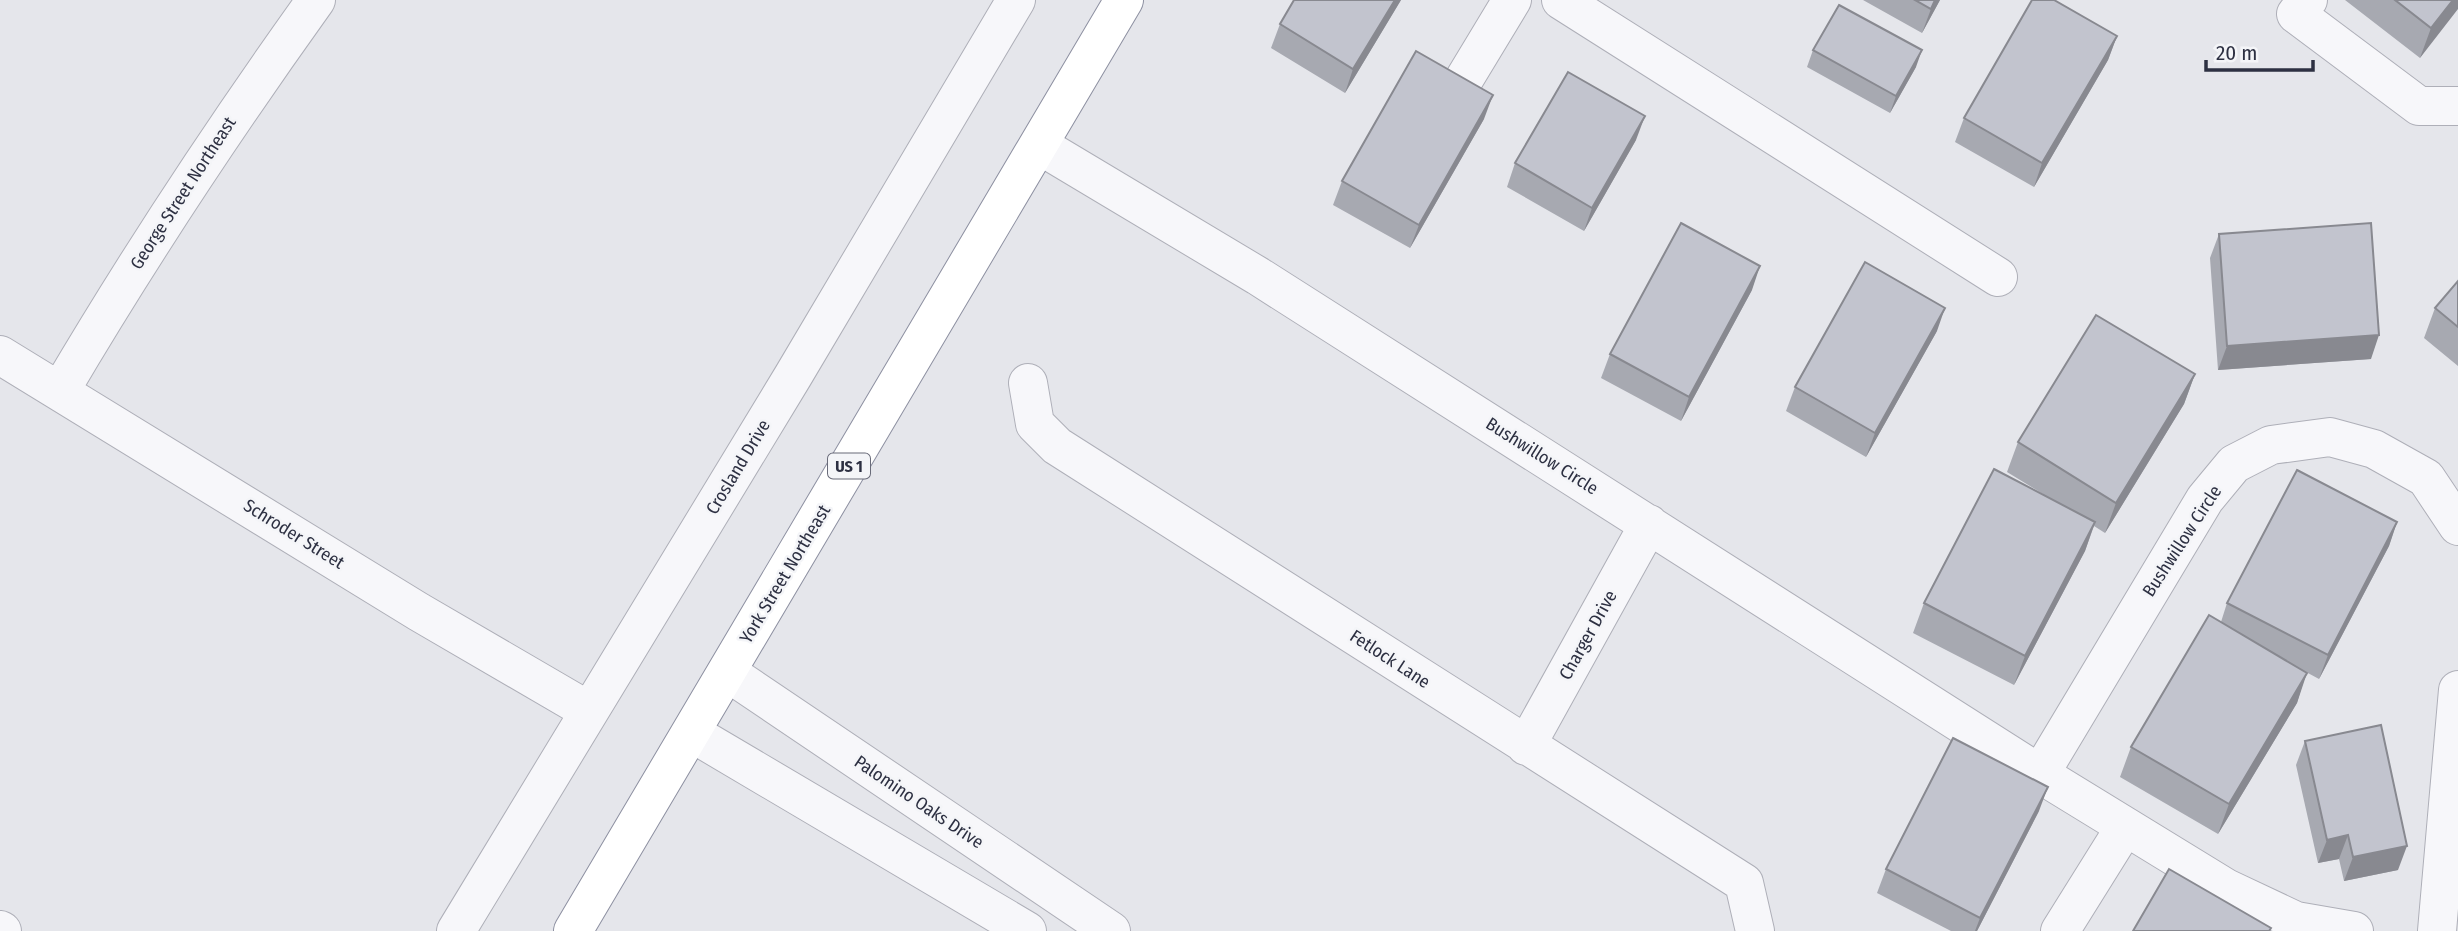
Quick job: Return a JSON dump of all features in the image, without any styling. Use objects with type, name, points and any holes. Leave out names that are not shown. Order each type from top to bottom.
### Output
[{"type":"highway","name":"York Street Northeast","points":[[573,931],[1125,0]]},
{"type":"street","name":"George Street Northeast","points":[[60,391],[117,294],[240,106],[316,0]]},
{"type":"street","name":"Crosland Drive","points":[[456,931],[1016,0]]},
{"type":"street","points":[[1463,80],[1512,0]]},
{"type":"street","points":[[1561,0],[1998,277]]},
{"type":"street","points":[[2308,0],[2296,14],[2420,106],[2458,106]]},
{"type":"street","name":"Bushwillow Circle","points":[[1039,145],[1258,276],[2040,774],[2226,888],[2296,921],[2354,931]]},
{"type":"street","name":"Schroder Street","points":[[0,355],[419,612],[589,711]]},
{"type":"street","name":"Fetlock Lane","points":[[1028,383],[1035,424],[1057,446],[1744,883],[1755,931]]},
{"type":"street","name":"Bushwillow Circle","points":[[2040,774],[2205,499],[2234,464],[2271,445],[2330,437],[2374,449],[2426,478],[2458,526]]},
{"type":"street","name":"Charger Drive","points":[[1526,746],[1649,524]]},
{"type":"street","name":"Palomino Oaks Drive","points":[[727,672],[1111,931]]},
{"type":"street","points":[[2437,931],[2458,690]]},
{"type":"street","points":[[692,733],[1027,931]]},
{"type":"street","points":[[2060,931],[2125,827]]},
{"type":"building","points":[[1294,0],[1395,0],[1353,69],[1280,24]]},
{"type":"building","points":[[1915,0],[1935,0],[1931,9]]},
{"type":"building","points":[[2032,0],[2054,0],[2117,36],[2042,163],[1964,118]]},
{"type":"building","points":[[2395,0],[2453,0],[2431,28]]},
{"type":"building","points":[[1839,5],[1922,50],[1896,96],[1813,50]]},
{"type":"building","points":[[1416,51],[1493,95],[1419,225],[1342,181]]},
{"type":"building","points":[[1568,72],[1645,116],[1592,208],[1515,163]]},
{"type":"building","points":[[1681,223],[1760,266],[1689,397],[1610,354]]},
{"type":"building","points":[[2371,223],[2379,335],[2227,346],[2219,234]]},
{"type":"building","points":[[1865,262],[1945,308],[1875,433],[1795,387]]},
{"type":"building","points":[[2458,281],[2458,327],[2435,308]]},
{"type":"building","points":[[2096,315],[2195,374],[2116,503],[2018,442]]},
{"type":"building","points":[[1994,469],[2095,522],[2025,656],[1924,603]]},
{"type":"building","points":[[2297,470],[2397,522],[2328,655],[2227,603]]},
{"type":"building","points":[[2209,615],[2307,673],[2229,804],[2131,747]]},
{"type":"building","points":[[2381,725],[2407,846],[2353,857],[2348,835],[2327,840],[2305,741]]},
{"type":"building","points":[[1953,738],[2048,787],[1980,918],[1886,869]]},
{"type":"building","points":[[2169,869],[2271,928],[2269,931],[2133,931]]}]
